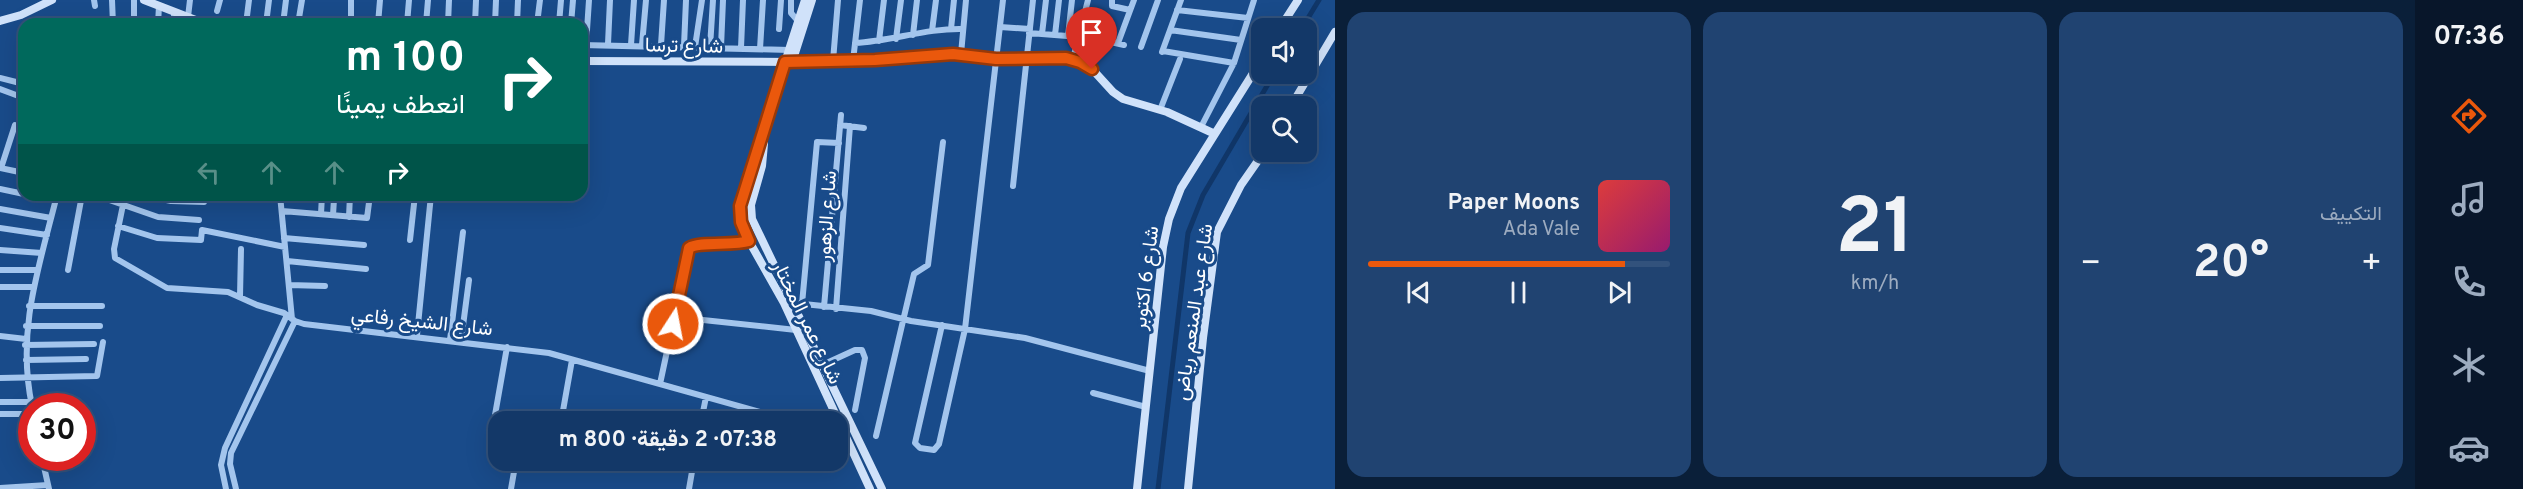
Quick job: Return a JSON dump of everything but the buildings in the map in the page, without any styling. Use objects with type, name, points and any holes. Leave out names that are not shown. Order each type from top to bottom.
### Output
[{"type":"street","points":[[0,21],[21,15],[52,0]]},
{"type":"street","points":[[112,0],[113,18]]},
{"type":"street","points":[[134,0],[134,18]]},
{"type":"street","points":[[144,0],[188,18]]},
{"type":"street","points":[[190,0],[192,18]]},
{"type":"street","points":[[217,11],[220,0]]},
{"type":"street","points":[[247,18],[249,0]]},
{"type":"street","points":[[268,18],[269,0]]},
{"type":"street","points":[[284,18],[286,0]]},
{"type":"street","points":[[299,18],[302,0]]},
{"type":"street","points":[[351,0],[351,18]]},
{"type":"street","points":[[378,18],[380,0]]},
{"type":"street","points":[[408,18],[409,0]]},
{"type":"street","points":[[426,18],[428,0]]},
{"type":"street","points":[[448,18],[449,0]]},
{"type":"street","points":[[475,18],[476,0]]},
{"type":"street","points":[[495,18],[496,0]]},
{"type":"street","points":[[517,18],[518,0]]},
{"type":"street","points":[[538,18],[540,0]]},
{"type":"street","points":[[560,18],[561,0]]},
{"type":"street","points":[[572,18],[573,0]]},
{"type":"street","points":[[587,18],[589,0]]},
{"type":"street","points":[[608,44],[610,0]]},
{"type":"street","points":[[631,45],[634,0]]},
{"type":"street","points":[[642,45],[646,0]]},
{"type":"street","points":[[661,45],[664,0]]},
{"type":"street","points":[[684,46],[686,0]]},
{"type":"street","points":[[695,46],[702,0]]},
{"type":"street","points":[[710,47],[713,0]]},
{"type":"street","points":[[721,47],[723,0]]},
{"type":"street","points":[[741,48],[743,0]]},
{"type":"street","points":[[760,49],[763,0]]},
{"type":"street","points":[[779,30],[781,0]]},
{"type":"street","points":[[792,0],[791,13],[798,21]]},
{"type":"street","points":[[788,55],[805,0]]},
{"type":"street","points":[[588,45],[741,48],[760,49],[788,55],[795,53],[812,0]]},
{"type":"street","points":[[833,61],[838,0]]},
{"type":"street","points":[[853,61],[860,0]]},
{"type":"street","points":[[879,41],[884,0]]},
{"type":"street","points":[[896,39],[901,0]]},
{"type":"street","points":[[913,35],[917,0]]},
{"type":"street","points":[[932,31],[936,0]]},
{"type":"street","points":[[951,29],[954,0]]},
{"type":"street","points":[[961,54],[966,0]]},
{"type":"street","points":[[942,325],[915,443],[920,448],[934,450],[939,444],[965,329],[1003,0]]},
{"type":"street","points":[[1013,186],[1033,0]]},
{"type":"street","points":[[1042,34],[1046,0]]},
{"type":"street","points":[[1054,35],[1059,0]]},
{"type":"street","points":[[1068,36],[1072,0]]},
{"type":"street","points":[[1088,0],[1073,59],[1092,69],[1113,92],[1123,99],[1160,110],[1215,134]]},
{"type":"street","points":[[1112,0],[1112,6],[1131,10]]},
{"type":"street","points":[[1000,27],[1042,34],[1080,36],[1121,44],[1134,0]]},
{"type":"street","points":[[1141,46],[1158,0]]},
{"type":"street","points":[[1181,0],[1162,52],[1234,63]]},
{"type":"street","points":[[1201,127],[1234,63],[1254,0]]},
{"type":"street","points":[[1286,18],[1298,0]]},
{"type":"street","points":[[158,18],[159,6]]},
{"type":"street","points":[[1177,10],[1248,18]]},
{"type":"street","points":[[174,12],[174,18]]},
{"type":"street","points":[[855,43],[896,39],[932,31],[963,29]]},
{"type":"street","points":[[1170,30],[1241,40]]},
{"type":"street","points":[[1297,96],[1335,32]]},
{"type":"street","name":"شارع ترسا","points":[[588,61],[788,55],[833,61],[853,61],[961,54],[996,59],[1073,59]]},
{"type":"street","name":"شارع عمر المختار","points":[[788,55],[740,206],[741,222],[749,241],[791,302],[796,330],[808,345],[833,411]]},
{"type":"street","points":[[1160,110],[1180,59]]},
{"type":"street","name":"شارع 6 اكتوبر","points":[[1137,489],[1163,247],[1169,219],[1185,180],[1251,77]]},
{"type":"street","points":[[0,78],[18,82]]},
{"type":"street","points":[[0,89],[18,96]]},
{"type":"street","points":[[824,308],[841,115]]},
{"type":"street","points":[[15,125],[1,168],[18,172]]},
{"type":"street","points":[[840,125],[864,128]]},
{"type":"street","name":"شارع الزهور","points":[[836,309],[850,126]]},
{"type":"street","points":[[764,127],[763,164],[750,212],[808,345]]},
{"type":"street","points":[[791,302],[817,142],[839,143]]},
{"type":"street","points":[[876,436],[915,272],[927,268],[928,265],[943,142]]},
{"type":"street","name":"شارع عبد المنعم رياض","points":[[1188,489],[1203,338],[1217,232],[1241,185],[1257,162]]},
{"type":"street","points":[[0,189],[18,193]]},
{"type":"street","points":[[29,393],[26,326],[33,287],[56,201]]},
{"type":"street","points":[[68,270],[81,201]]},
{"type":"street","points":[[116,201],[122,206],[164,218],[199,220]]},
{"type":"street","name":"شارع الشيخ رفاعي","points":[[123,201],[114,254],[118,262],[167,288],[219,290],[291,318],[324,327],[417,335],[549,353],[756,411]]},
{"type":"street","points":[[177,201],[204,202]]},
{"type":"street","points":[[281,201],[291,318],[231,453],[230,464],[235,486],[226,488],[221,465],[225,448],[291,318]]},
{"type":"street","points":[[321,214],[322,201]]},
{"type":"street","points":[[333,215],[334,201]]},
{"type":"street","points":[[349,217],[350,201]]},
{"type":"street","points":[[282,211],[368,217],[369,201]]},
{"type":"street","points":[[410,240],[414,201]]},
{"type":"street","points":[[417,335],[430,201]]},
{"type":"street","points":[[0,209],[51,218]]},
{"type":"street","points":[[118,226],[163,239],[201,240],[202,230],[285,247]]},
{"type":"street","points":[[0,228],[47,235]]},
{"type":"street","points":[[450,340],[463,232]]},
{"type":"street","points":[[285,238],[364,245]]},
{"type":"street","points":[[660,384],[687,252],[696,244],[737,244],[749,241]]},
{"type":"street","points":[[240,297],[242,249]]},
{"type":"street","points":[[0,250],[42,253]]},
{"type":"street","points":[[287,261],[366,269]]},
{"type":"street","points":[[0,270],[38,270]]},
{"type":"street","points":[[461,341],[469,280]]},
{"type":"street","points":[[289,285],[325,286]]},
{"type":"street","points":[[0,288],[33,287]]},
{"type":"street","points":[[791,302],[824,308],[871,311],[904,319],[1025,338],[1150,371]]},
{"type":"street","points":[[29,306],[102,306]]},
{"type":"street","points":[[675,318],[796,330]]},
{"type":"street","points":[[26,326],[100,326]]},
{"type":"street","points":[[0,336],[26,342],[93,344]]},
{"type":"street","points":[[0,378],[97,376],[103,342]]},
{"type":"street","points":[[496,411],[507,347]]},
{"type":"street","points":[[855,410],[862,379],[864,353],[855,350],[817,367],[865,464],[882,489]]},
{"type":"street","points":[[26,360],[86,359]]},
{"type":"street","points":[[563,411],[572,360]]},
{"type":"street","points":[[1093,393],[1146,407]]},
{"type":"street","points":[[703,411],[706,397]]},
{"type":"street","points":[[0,402],[18,403]]},
{"type":"street","points":[[0,414],[18,414]]},
{"type":"street","name":"شارع عمر المختار","points":[[848,443],[865,464],[870,489]]},
{"type":"street","points":[[0,488],[49,487],[45,471]]},
{"type":"street","points":[[511,489],[514,471]]},
{"type":"street","points":[[689,489],[692,471]]},
{"type":"waterway","points":[[1308,18],[1319,0]]},
{"type":"waterway","points":[[1158,489],[1188,233],[1203,195],[1268,84]]},
{"type":"route","points":[[673,324],[689,248],[696,244],[737,244],[749,241],[741,222],[741,199],[785,62],[875,60],[961,54],[996,59],[1066,58],[1086,64],[1092,69]]}]
